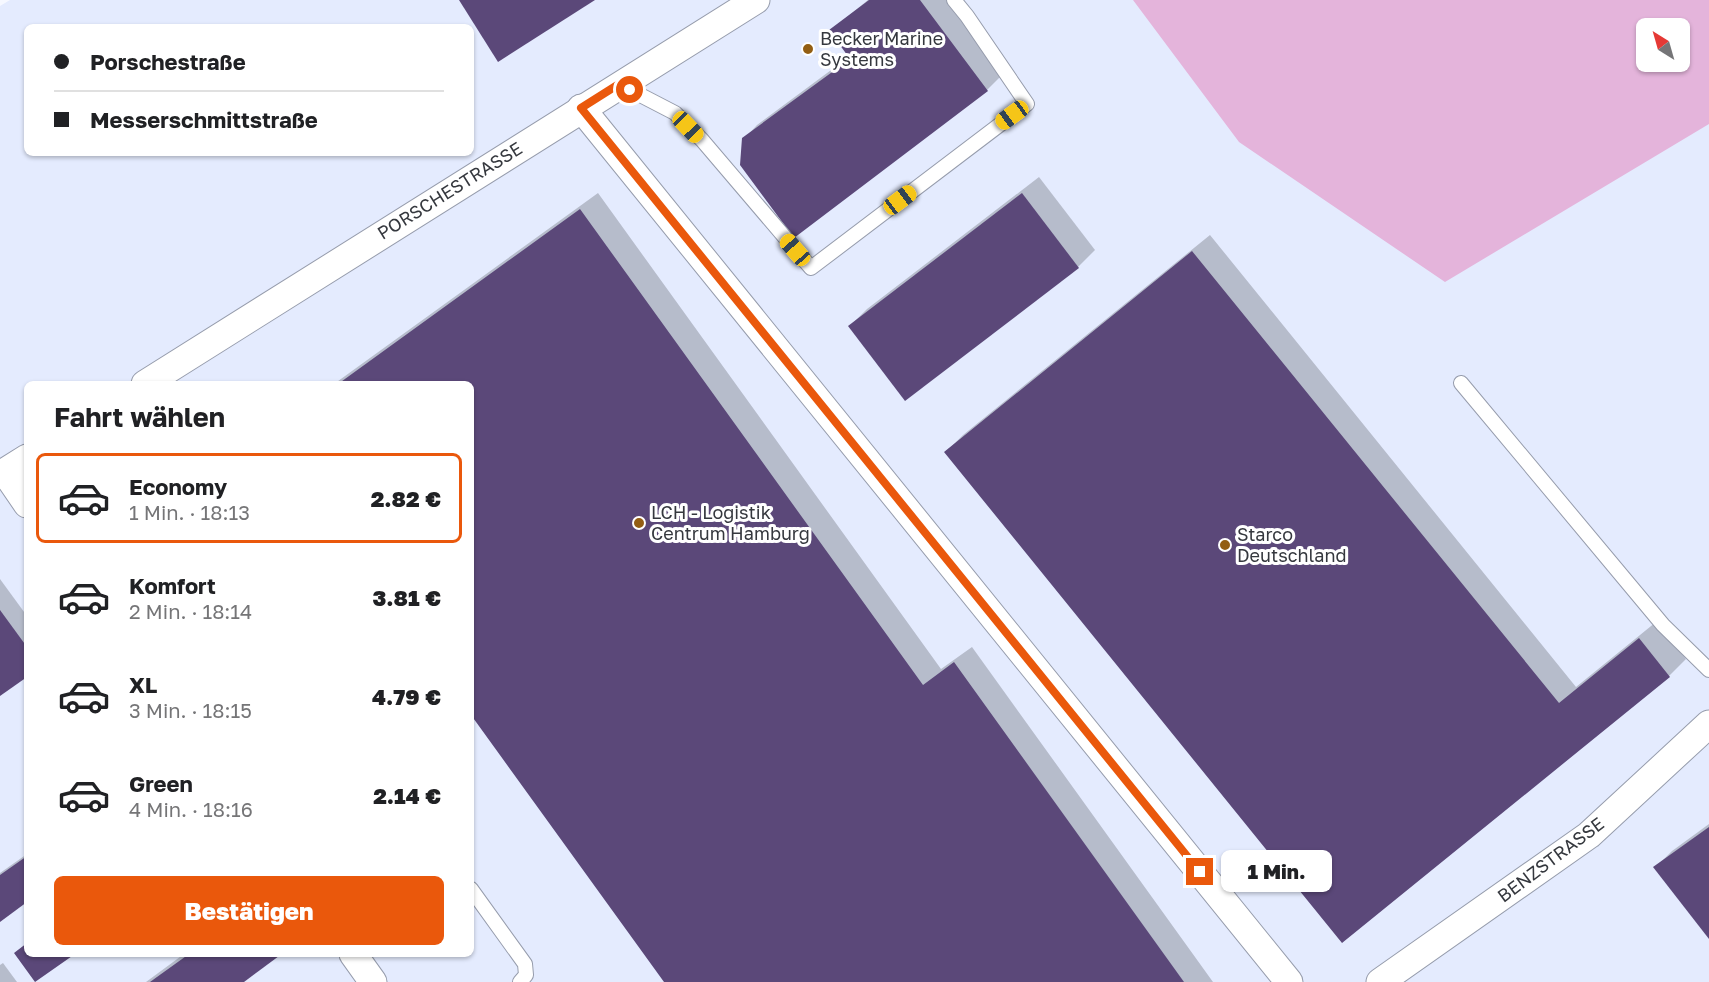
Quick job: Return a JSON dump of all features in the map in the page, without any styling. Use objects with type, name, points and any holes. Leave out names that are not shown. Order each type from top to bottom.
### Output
[{"type":"street","name":"PORSCHESTRASSE","points":[[149,381],[756,0]]},
{"type":"street","points":[[581,108],[1289,982]]},
{"type":"street","points":[[24,460],[2,474],[24,500]]},
{"type":"street","name":"BENZSTRASSE","points":[[1380,982],[1589,835],[1709,724]]},
{"type":"street","points":[[355,957],[373,982]]},
{"type":"lane","points":[[619,84],[675,113],[702,140],[811,268],[1027,104],[954,0]]},
{"type":"lane","points":[[1461,383],[1663,626],[1709,670]]},
{"type":"lane","points":[[474,893],[525,964],[526,975],[520,982]]},
{"type":"shaded area","points":[[10,0],[1709,0],[1709,982],[0,982],[0,6]]},
{"type":"shaded area","points":[[1133,0],[1709,0],[1709,124],[1445,282],[1239,142]]},
{"type":"building","points":[[459,0],[595,0],[498,62]]},
{"type":"building","points":[[869,0],[920,0],[988,91],[794,238],[740,165],[742,138],[850,59],[829,30]]},
{"type":"building","points":[[1022,193],[1079,268],[905,401],[848,326]]},
{"type":"building","name":"LCH - Logistik Centrum Hamburg","points":[[580,209],[923,685],[954,662],[1184,982],[664,982],[474,719],[474,381],[342,381]]},
{"type":"building","name":"Starco Deutschland","points":[[1192,251],[1559,703],[1639,638],[1670,677],[1342,943],[944,452]]},
{"type":"building","points":[[0,610],[24,643],[24,679],[0,696]]},
{"type":"building","points":[[1709,827],[1709,939],[1653,867]]},
{"type":"building","points":[[24,858],[24,904],[0,922],[0,875]]},
{"type":"building","points":[[24,945],[24,957],[71,957],[35,982],[14,953]]},
{"type":"building","points":[[185,957],[278,957],[244,982],[150,982]]},
{"type":"place","name":"Becker Marine Systems","points":[[808,49]]},
{"type":"place","name":"LCH - Logistik Centrum Hamburg","points":[[639,523]]},
{"type":"place","name":"Starco Deutschland","points":[[1225,545]]},
{"type":"route","points":[[630,90],[619,84],[581,108],[1200,872]]}]
